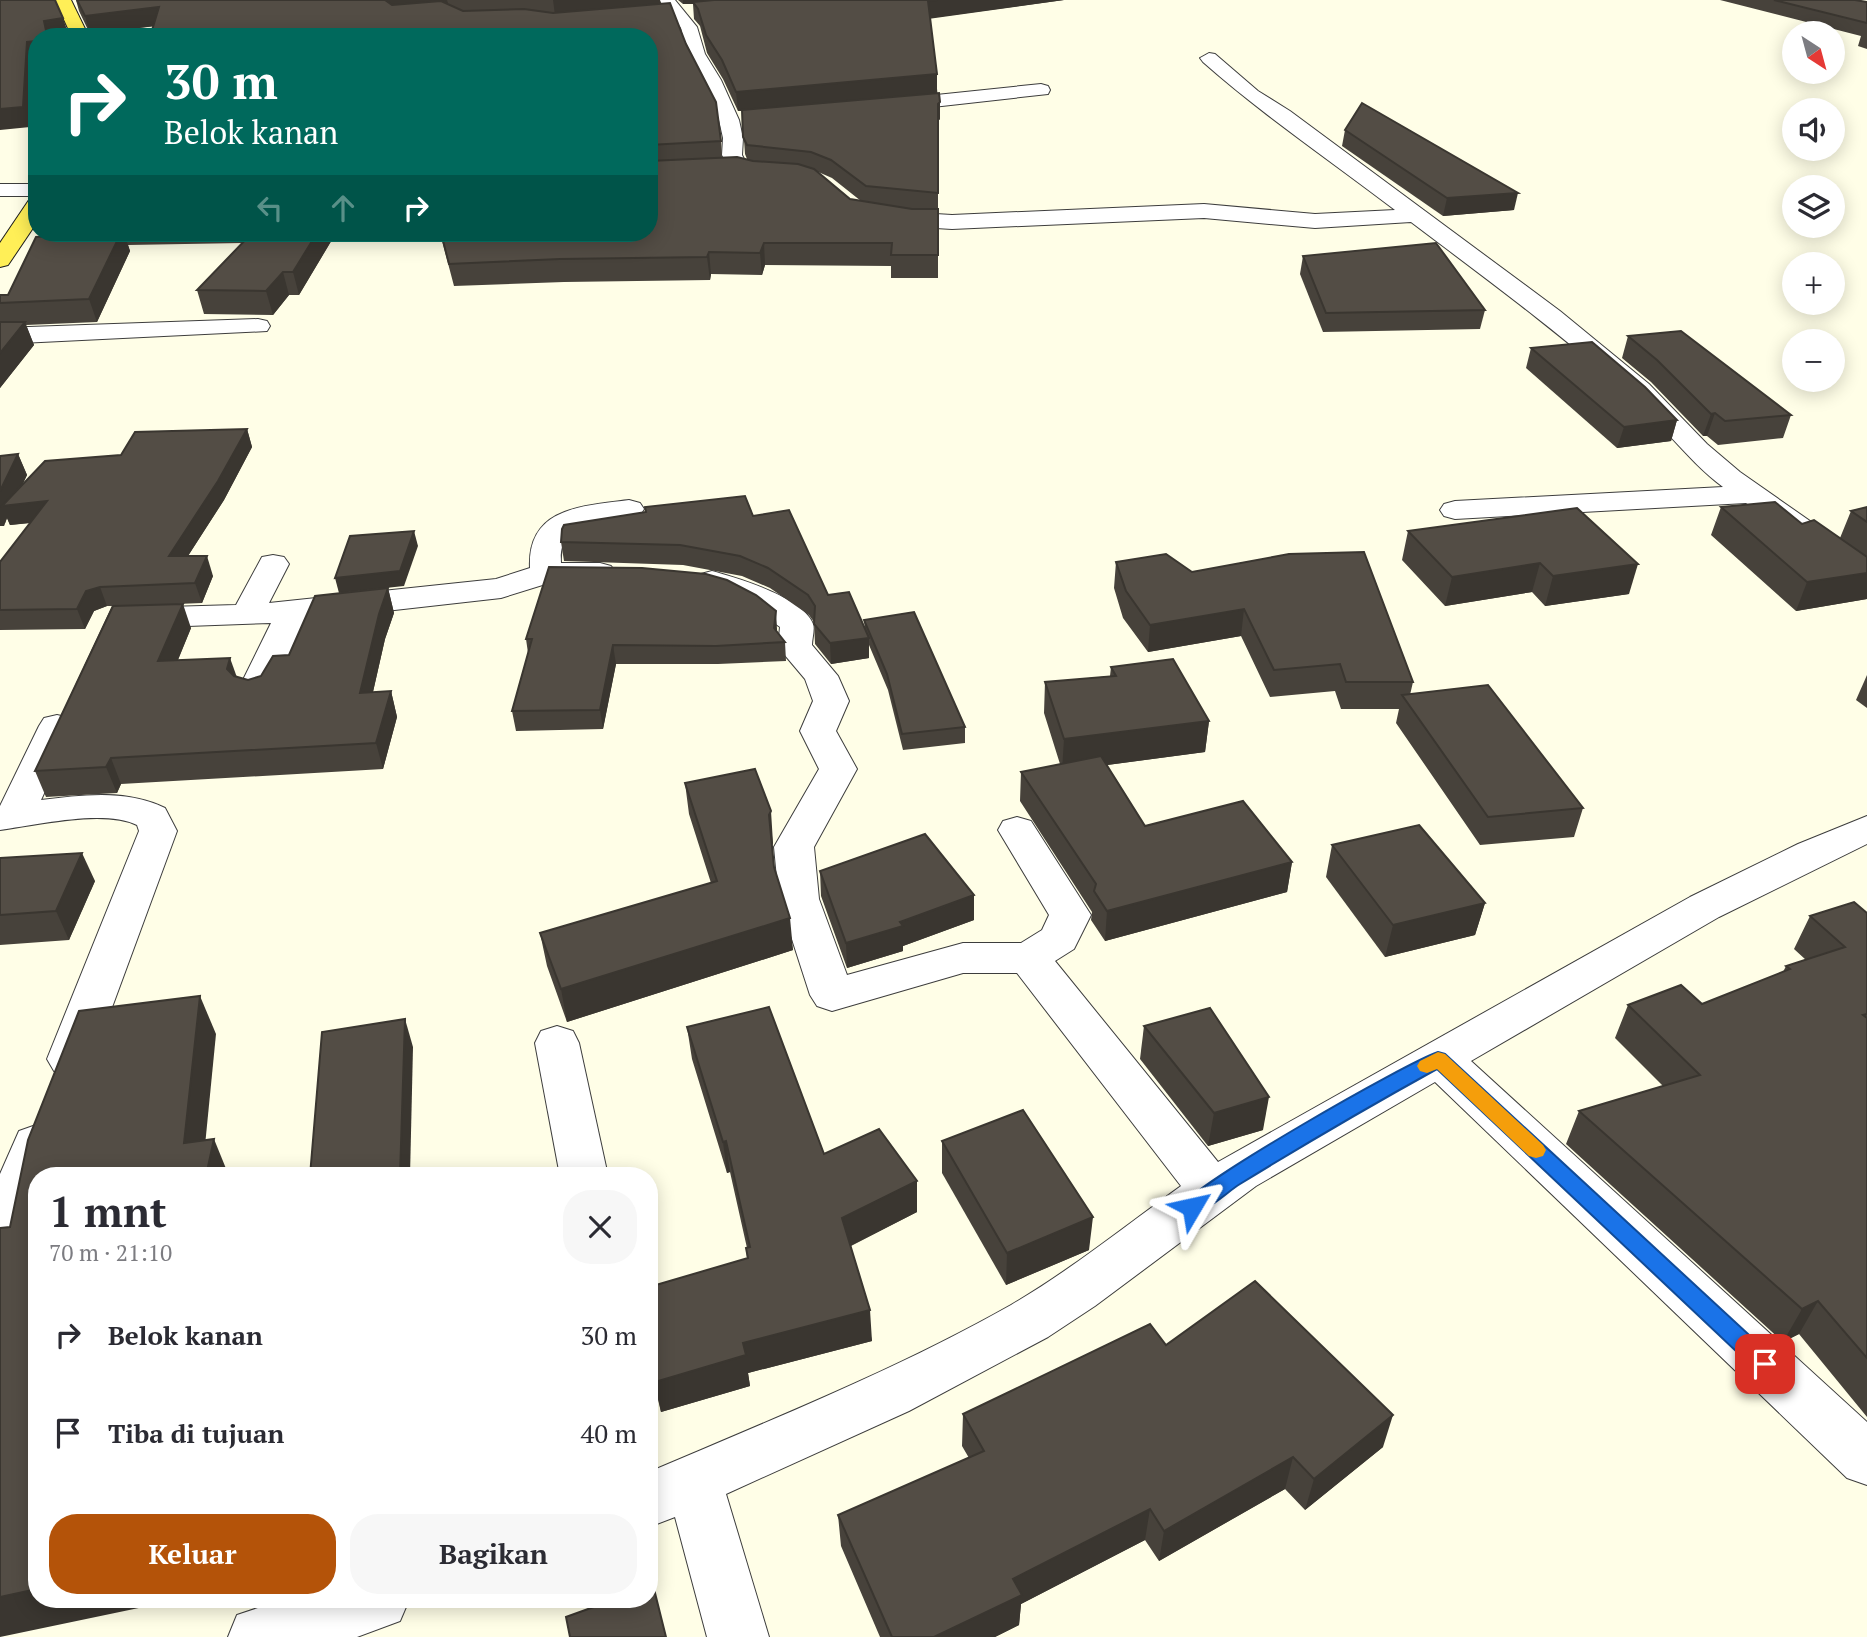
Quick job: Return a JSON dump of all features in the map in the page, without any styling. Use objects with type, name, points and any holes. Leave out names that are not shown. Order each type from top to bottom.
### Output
[{"type":"main road","points":[[61,2],[76,28]]},
{"type":"main road","points":[[0,260],[28,227]]},
{"type":"street","points":[[61,2],[89,3]]},
{"type":"street","points":[[651,15],[679,8],[689,26],[696,54],[712,80],[729,120],[733,138],[732,155],[739,169]]},
{"type":"street","points":[[1209,58],[1251,94],[1283,115],[1551,316],[1640,390],[1697,450],[1751,494],[1867,576]]},
{"type":"street","points":[[869,109],[1041,90]]},
{"type":"street","points":[[729,120],[754,118]]},
{"type":"street","points":[[713,170],[739,169],[796,176]]},
{"type":"street","points":[[0,190],[28,190]]},
{"type":"street","points":[[867,215],[952,222],[1166,211],[1237,213],[1315,221],[1415,215]]},
{"type":"street","points":[[0,336],[258,326]]},
{"type":"street","points":[[1455,510],[1751,494]]},
{"type":"street","points":[[546,573],[545,548],[548,536],[561,522],[629,509]]},
{"type":"street","points":[[247,614],[273,564]]},
{"type":"street","points":[[103,629],[108,619],[293,612],[501,588],[546,573],[628,573]]},
{"type":"street","points":[[681,576],[740,588],[782,610],[797,625],[795,647],[821,676],[831,701],[818,731],[838,769],[794,847],[799,899],[832,995],[962,958],[1029,958],[1059,939],[1070,915],[1017,830]]},
{"type":"street","points":[[256,692],[293,612]]},
{"type":"street","points":[[8,817],[68,702]]},
{"type":"street","points":[[0,1235],[158,831],[153,818],[138,810],[110,805],[8,817]]},
{"type":"street","points":[[738,1637],[661,1494],[894,1392],[1031,1320],[1128,1256],[1213,1191],[1334,1116],[1565,985],[1802,856],[1867,829]]},
{"type":"street","points":[[1029,958],[1213,1191]]},
{"type":"street","points":[[557,1043],[582,1167]]},
{"type":"street","points":[[1438,1059],[1867,1459]]},
{"type":"street","points":[[259,1637],[353,1608]]},
{"type":"building","points":[[0,0],[55,0],[63,18],[44,21],[46,28],[28,28],[23,107],[0,109]]},
{"type":"building","points":[[77,0],[385,0],[392,5],[441,1],[463,11],[524,9],[553,13],[670,3],[686,44],[716,102],[721,141],[658,144],[658,28],[153,28],[159,7],[85,16]]},
{"type":"building","points":[[937,0],[928,1],[937,74],[736,92],[722,60],[706,35],[693,2]]},
{"type":"building","points":[[1774,0],[1867,2],[1867,23]]},
{"type":"building","points":[[939,93],[938,193],[866,186],[831,160],[811,152],[747,145],[743,137],[742,110]]},
{"type":"building","points":[[1362,103],[1518,193],[1447,198],[1345,130]]},
{"type":"building","points":[[737,157],[753,161],[798,164],[814,169],[850,199],[912,209],[938,209],[938,255],[891,255],[892,243],[764,243],[760,253],[709,252],[707,257],[449,264],[443,242],[658,242],[658,161]]},
{"type":"building","points":[[34,242],[117,242],[89,299],[0,303],[0,295],[8,295]]},
{"type":"building","points":[[243,242],[311,242],[293,272],[283,272],[266,291],[197,290]]},
{"type":"building","points":[[1436,243],[1485,310],[1326,313],[1303,256]]},
{"type":"building","points":[[0,322],[25,322],[0,353]]},
{"type":"building","points":[[1681,331],[1791,415],[1725,421],[1715,413],[1711,414],[1657,360],[1628,336]]},
{"type":"building","points":[[1592,342],[1645,387],[1677,420],[1624,427],[1531,348]]},
{"type":"building","points":[[247,429],[218,481],[169,556],[207,556],[195,583],[100,587],[86,591],[77,609],[0,610],[0,562],[47,501],[2,506],[45,461],[121,455],[135,432]]},
{"type":"building","points":[[18,454],[0,491],[0,456]]},
{"type":"building","points":[[745,496],[753,516],[789,510],[828,595],[849,592],[869,638],[830,643],[814,624],[815,606],[808,595],[768,568],[740,556],[680,545],[561,542],[564,525],[646,512],[645,507]]},
{"type":"building","points":[[1775,502],[1802,524],[1814,520],[1867,557],[1867,573],[1807,582],[1721,507]]},
{"type":"building","points":[[1867,507],[1867,522],[1851,511]]},
{"type":"building","points":[[1577,508],[1638,564],[1553,576],[1540,563],[1452,577],[1408,531]]},
{"type":"building","points":[[414,531],[400,571],[335,578],[350,536]]},
{"type":"building","points":[[1364,552],[1413,682],[1346,682],[1340,664],[1274,670],[1244,609],[1150,625],[1126,591],[1116,562],[1166,554],[1192,572],[1289,554]]},
{"type":"building","points":[[549,567],[642,568],[706,574],[727,580],[756,595],[776,611],[774,628],[785,642],[716,646],[613,645],[600,710],[512,711],[532,639],[526,639]]},
{"type":"building","points":[[388,588],[360,693],[391,691],[376,743],[111,758],[106,767],[35,771],[113,606],[183,604],[158,661],[230,658],[227,669],[234,676],[248,680],[261,676],[273,656],[289,655],[315,596]]},
{"type":"building","points":[[914,612],[965,727],[902,734],[887,674],[864,620]]},
{"type":"building","points":[[1173,659],[1209,721],[1064,739],[1045,682],[1116,676],[1111,667]]},
{"type":"building","points":[[1488,685],[1583,808],[1488,817],[1402,695]]},
{"type":"building","points":[[1101,756],[1145,826],[1243,801],[1292,862],[1107,911],[1094,891],[1096,884],[1021,772]]},
{"type":"building","points":[[755,769],[771,811],[769,815],[774,867],[790,918],[561,989],[540,933],[717,881],[685,783]]},
{"type":"building","points":[[1419,825],[1485,903],[1393,925],[1332,845]]},
{"type":"building","points":[[925,834],[974,895],[900,922],[903,926],[846,943],[820,871]]},
{"type":"building","points":[[82,853],[56,911],[0,915],[0,858]]},
{"type":"building","points":[[1854,902],[1867,913],[1867,1014],[1863,1015],[1867,1018],[1867,1358],[1818,1301],[1802,1309],[1579,1111],[1700,1075],[1628,1005],[1681,985],[1702,1004],[1790,969],[1786,966],[1845,947],[1810,916]]},
{"type":"building","points":[[200,996],[184,1143],[214,1139],[208,1167],[28,1167],[28,1591],[0,1597],[0,1228],[10,1227],[28,1140],[79,1011]]},
{"type":"building","points":[[769,1007],[824,1154],[879,1129],[917,1181],[842,1218],[870,1310],[743,1343],[746,1355],[658,1381],[658,1284],[748,1258],[746,1248],[750,1247],[726,1141],[723,1142],[687,1027]]},
{"type":"building","points":[[1210,1008],[1269,1097],[1214,1113],[1144,1026]]},
{"type":"building","points":[[405,1019],[400,1167],[311,1167],[322,1032]]},
{"type":"building","points":[[1023,1110],[1093,1217],[1007,1253],[942,1141]]},
{"type":"building","points":[[1255,1281],[1393,1415],[1314,1479],[1293,1457],[1164,1531],[1150,1509],[1013,1579],[1022,1595],[934,1637],[892,1637],[838,1515],[984,1451],[963,1414],[1150,1324],[1166,1345]]},
{"type":"building","points":[[658,1605],[666,1637],[570,1637],[566,1617],[591,1608],[658,1608]]},
{"type":"slow traffic","points":[[1427,1066],[1438,1059],[1536,1150]]},
{"type":"route","points":[[1192,1207],[1213,1191],[1334,1116],[1438,1059],[1765,1364]]}]
